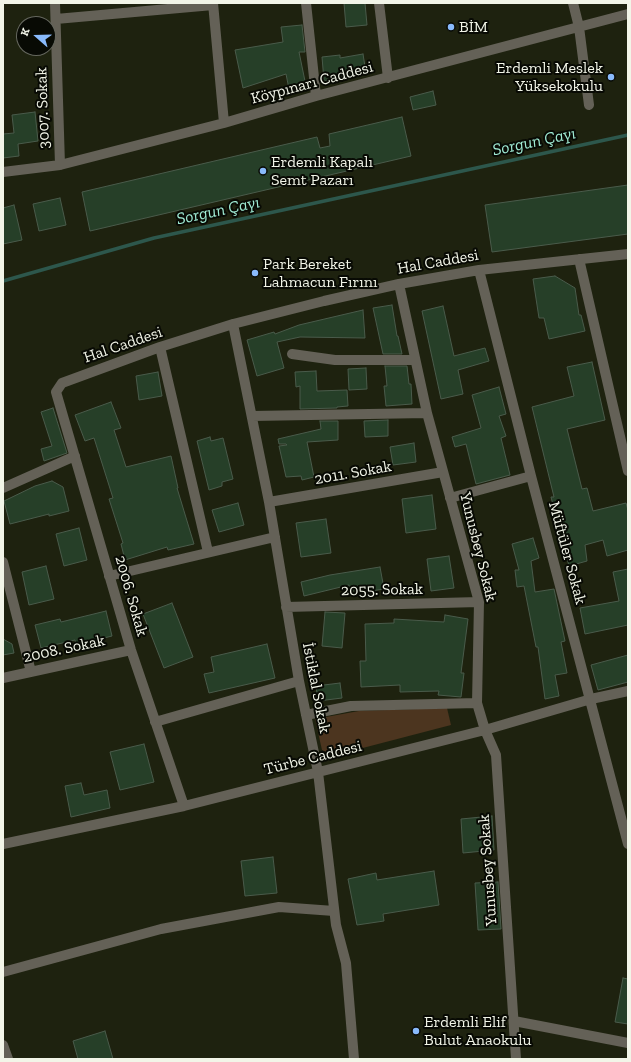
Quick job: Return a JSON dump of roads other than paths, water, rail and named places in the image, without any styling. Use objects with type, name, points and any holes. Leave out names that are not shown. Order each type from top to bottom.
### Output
[{"type":"street","name":"3007. Sokak","points":[[55,3],[56,16]]},
{"type":"street","points":[[306,3],[316,96]]},
{"type":"street","points":[[379,3],[388,78]]},
{"type":"street","points":[[573,3],[579,27],[589,105]]},
{"type":"street","points":[[56,18],[213,4],[224,123]]},
{"type":"street","name":"Köypınarı Caddesi","points":[[3,172],[60,165],[224,123],[316,96],[628,14]]},
{"type":"street","name":"3007. Sokak","points":[[56,18],[60,165]]},
{"type":"street","name":"Hal Caddesi","points":[[56,392],[62,383],[69,379],[160,347],[233,324],[324,301],[399,284],[479,270],[628,254]]},
{"type":"street","points":[[579,259],[628,471]]},
{"type":"street","name":"Müftüler Sokak","points":[[479,270],[531,476],[628,844]]},
{"type":"street","name":"Yunusbey Sokak","points":[[399,284],[427,414],[479,602],[477,703],[484,730],[496,755],[516,1059]]},
{"type":"street","name":"İstiklal Sokak","points":[[233,324],[269,502],[299,681],[318,772],[336,925],[346,963],[354,1059]]},
{"type":"street","points":[[160,347],[208,552]]},
{"type":"street","points":[[292,354],[335,360],[415,360]]},
{"type":"street","name":"2006. Sokak","points":[[56,392],[131,650],[184,806]]},
{"type":"street","points":[[252,416],[427,414]]},
{"type":"street","points":[[3,488],[75,456]]},
{"type":"street","name":"2011. Sokak","points":[[269,502],[443,472]]},
{"type":"street","points":[[450,498],[531,476]]},
{"type":"street","points":[[109,576],[274,537]]},
{"type":"street","points":[[3,562],[30,672]]},
{"type":"street","name":"2055. Sokak","points":[[286,607],[479,602]]},
{"type":"street","name":"2008. Sokak","points":[[3,678],[131,650]]},
{"type":"street","points":[[155,722],[299,681]]},
{"type":"street","name":"Türbe Caddesi","points":[[3,844],[184,806],[484,730],[591,699],[628,691]]},
{"type":"street","points":[[306,714],[351,706],[477,703]]},
{"type":"street","points":[[3,972],[168,927],[279,907],[334,911]]},
{"type":"street","points":[[514,1021],[628,1043]]},
{"type":"street","points":[[3,1045],[8,1059]]},
{"type":"waterway","name":"Sorgun Çayı","points":[[3,281],[154,238],[628,135]]},
{"type":"place","name":"BİM","points":[[451,27]]},
{"type":"place","name":"Erdemli Meslek Yüksekokulu","points":[[611,77]]},
{"type":"place","name":"Erdemli Kapalı Semt Pazarı","points":[[263,171]]},
{"type":"place","name":"Park Bereket Lahmacun Fırını","points":[[255,273]]},
{"type":"place","name":"Erdemli Elif Bulut Anaokulu","points":[[416,1031]]}]
